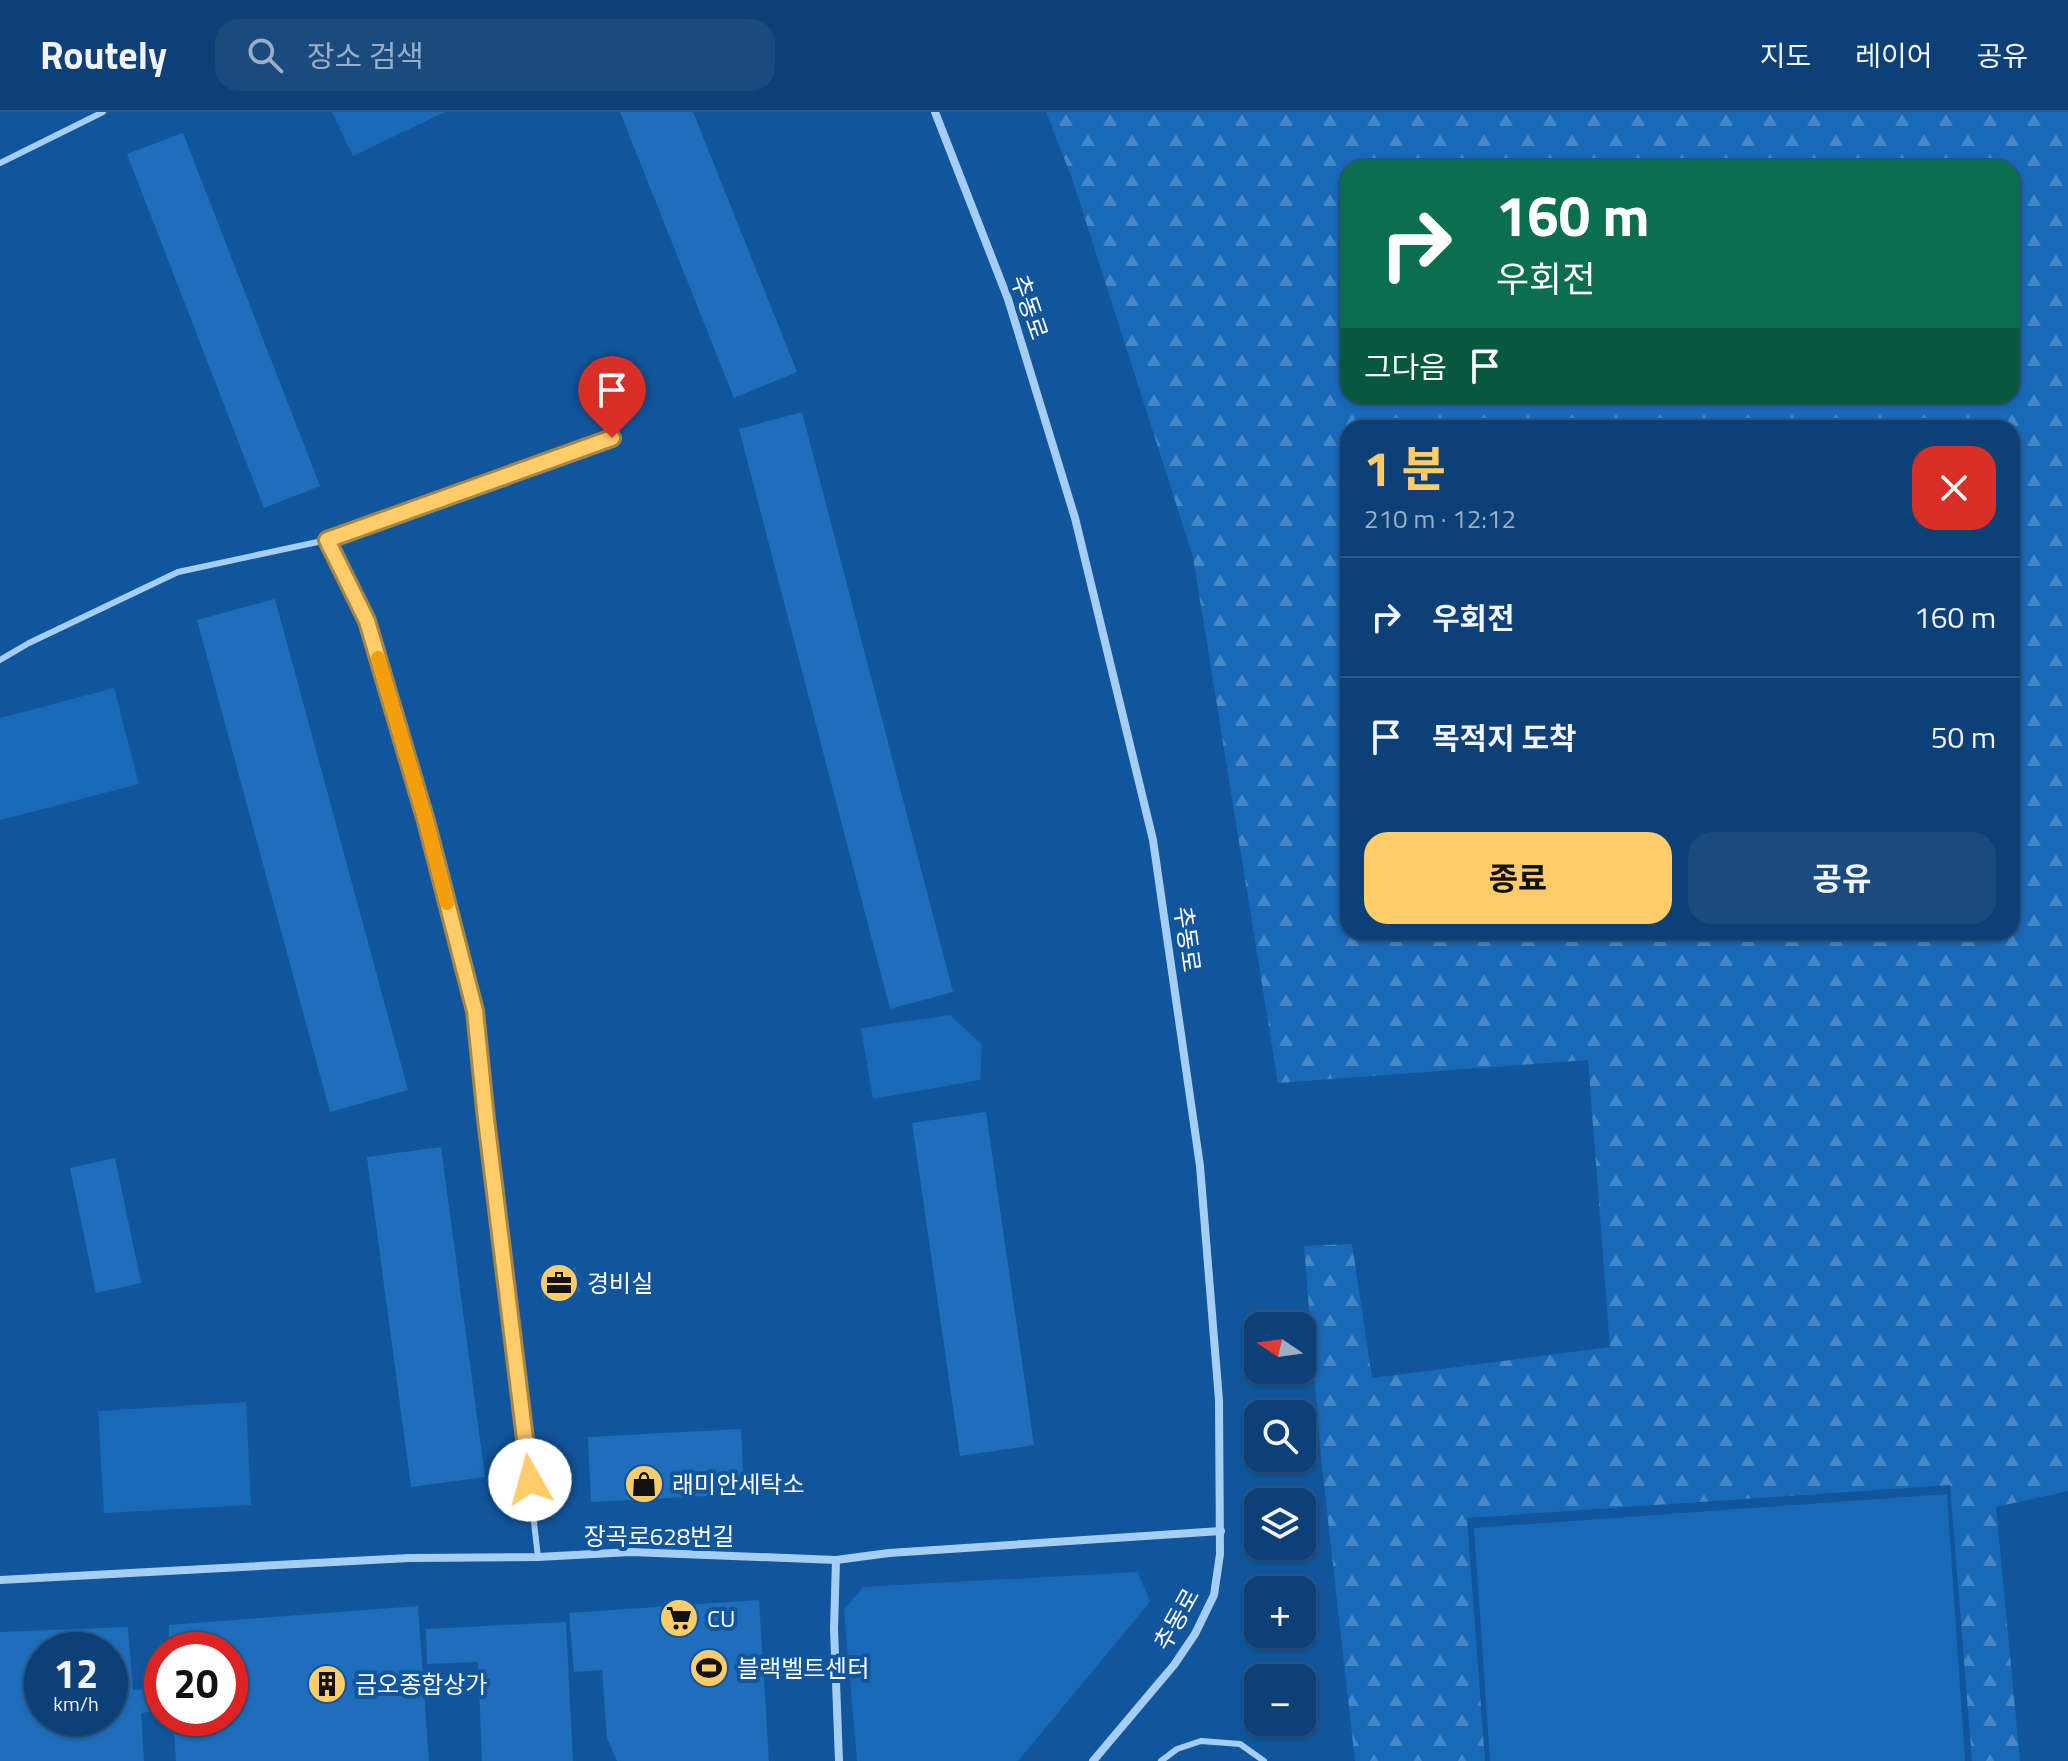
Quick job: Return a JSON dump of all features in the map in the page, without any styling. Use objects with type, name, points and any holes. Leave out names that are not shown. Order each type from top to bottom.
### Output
[{"type":"street","name":"추동로","points":[[935,112],[1008,299],[1075,518],[1153,840],[1200,1166],[1219,1400],[1221,1531],[1214,1595],[1195,1634],[1174,1665],[1093,1761]]},
{"type":"street","name":"장곡로628번길","points":[[0,1580],[409,1558],[538,1557],[631,1552],[836,1560],[889,1553],[1221,1531]]},
{"type":"street","points":[[836,1560],[834,1629],[839,1761]]},
{"type":"lane","points":[[0,163],[103,112]]},
{"type":"lane","points":[[0,660],[178,572],[327,540],[612,438]]},
{"type":"lane","points":[[327,540],[367,621],[426,821],[475,1011],[538,1557]]},
{"type":"lane","points":[[1161,1761],[1177,1749],[1201,1741],[1240,1744],[1264,1761]]},
{"type":"green space","points":[[332,112],[445,112],[353,156]]},
{"type":"green space","points":[[1046,112],[2068,112],[2068,1491],[1996,1507],[2020,1761],[1972,1761],[1950,1485],[1467,1518],[1485,1761],[1355,1761],[1321,1457],[1315,1384],[1316,1312],[1309,1312],[1304,1246],[1352,1244],[1372,1378],[1610,1347],[1588,1060],[1278,1083],[1193,557],[1073,181]]},
{"type":"green space","points":[[114,688],[139,784],[0,820],[0,718]]},
{"type":"green space","points":[[950,1015],[982,1045],[980,1080],[873,1099],[861,1028]]},
{"type":"green space","points":[[246,1402],[251,1505],[104,1513],[98,1411]]},
{"type":"green space","points":[[1947,1494],[1965,1761],[1490,1761],[1474,1528]]},
{"type":"green space","points":[[1138,1572],[1150,1602],[1018,1761],[857,1761],[844,1610],[863,1587]]},
{"type":"building","points":[[620,112],[693,112],[797,372],[734,398]]},
{"type":"building","points":[[183,133],[320,486],[264,508],[127,154]]},
{"type":"building","points":[[802,412],[953,992],[890,1009],[739,429]]},
{"type":"building","points":[[275,599],[408,1090],[330,1112],[197,620]]},
{"type":"building","points":[[986,1112],[1034,1445],[960,1456],[912,1123]]},
{"type":"building","points":[[441,1147],[485,1477],[411,1487],[367,1157]]},
{"type":"building","points":[[115,1158],[141,1283],[96,1293],[70,1168]]},
{"type":"building","name":"경비실","points":[[575,1267],[580,1291],[544,1299],[538,1275]]},
{"type":"building","points":[[741,1429],[744,1494],[591,1502],[588,1437]]},
{"type":"building","points":[[759,1600],[769,1761],[617,1761],[607,1738],[602,1670],[574,1672],[569,1613]]},
{"type":"building","name":"금오종합상가","points":[[418,1606],[429,1761],[176,1761],[174,1736],[248,1736],[248,1632],[169,1632],[169,1625]]},
{"type":"building","points":[[566,1622],[573,1761],[482,1761],[478,1662],[427,1664],[426,1629]]},
{"type":"building","points":[[128,1627],[133,1690],[144,1689],[144,1713],[141,1713],[144,1761],[0,1761],[0,1632]]},
{"type":"slow traffic","points":[[378,658],[447,903]]},
{"type":"place","name":"경비실","points":[[559,1283]]},
{"type":"place","name":"래미안세탁소","points":[[644,1484]]},
{"type":"place","name":"CU","points":[[679,1618]]},
{"type":"place","name":"블랙벨트센터","points":[[709,1668]]},
{"type":"place","name":"금오종합상가","points":[[327,1684]]},
{"type":"route","points":[[530,1480],[475,1011],[426,821],[367,621],[327,540],[612,438]]}]
